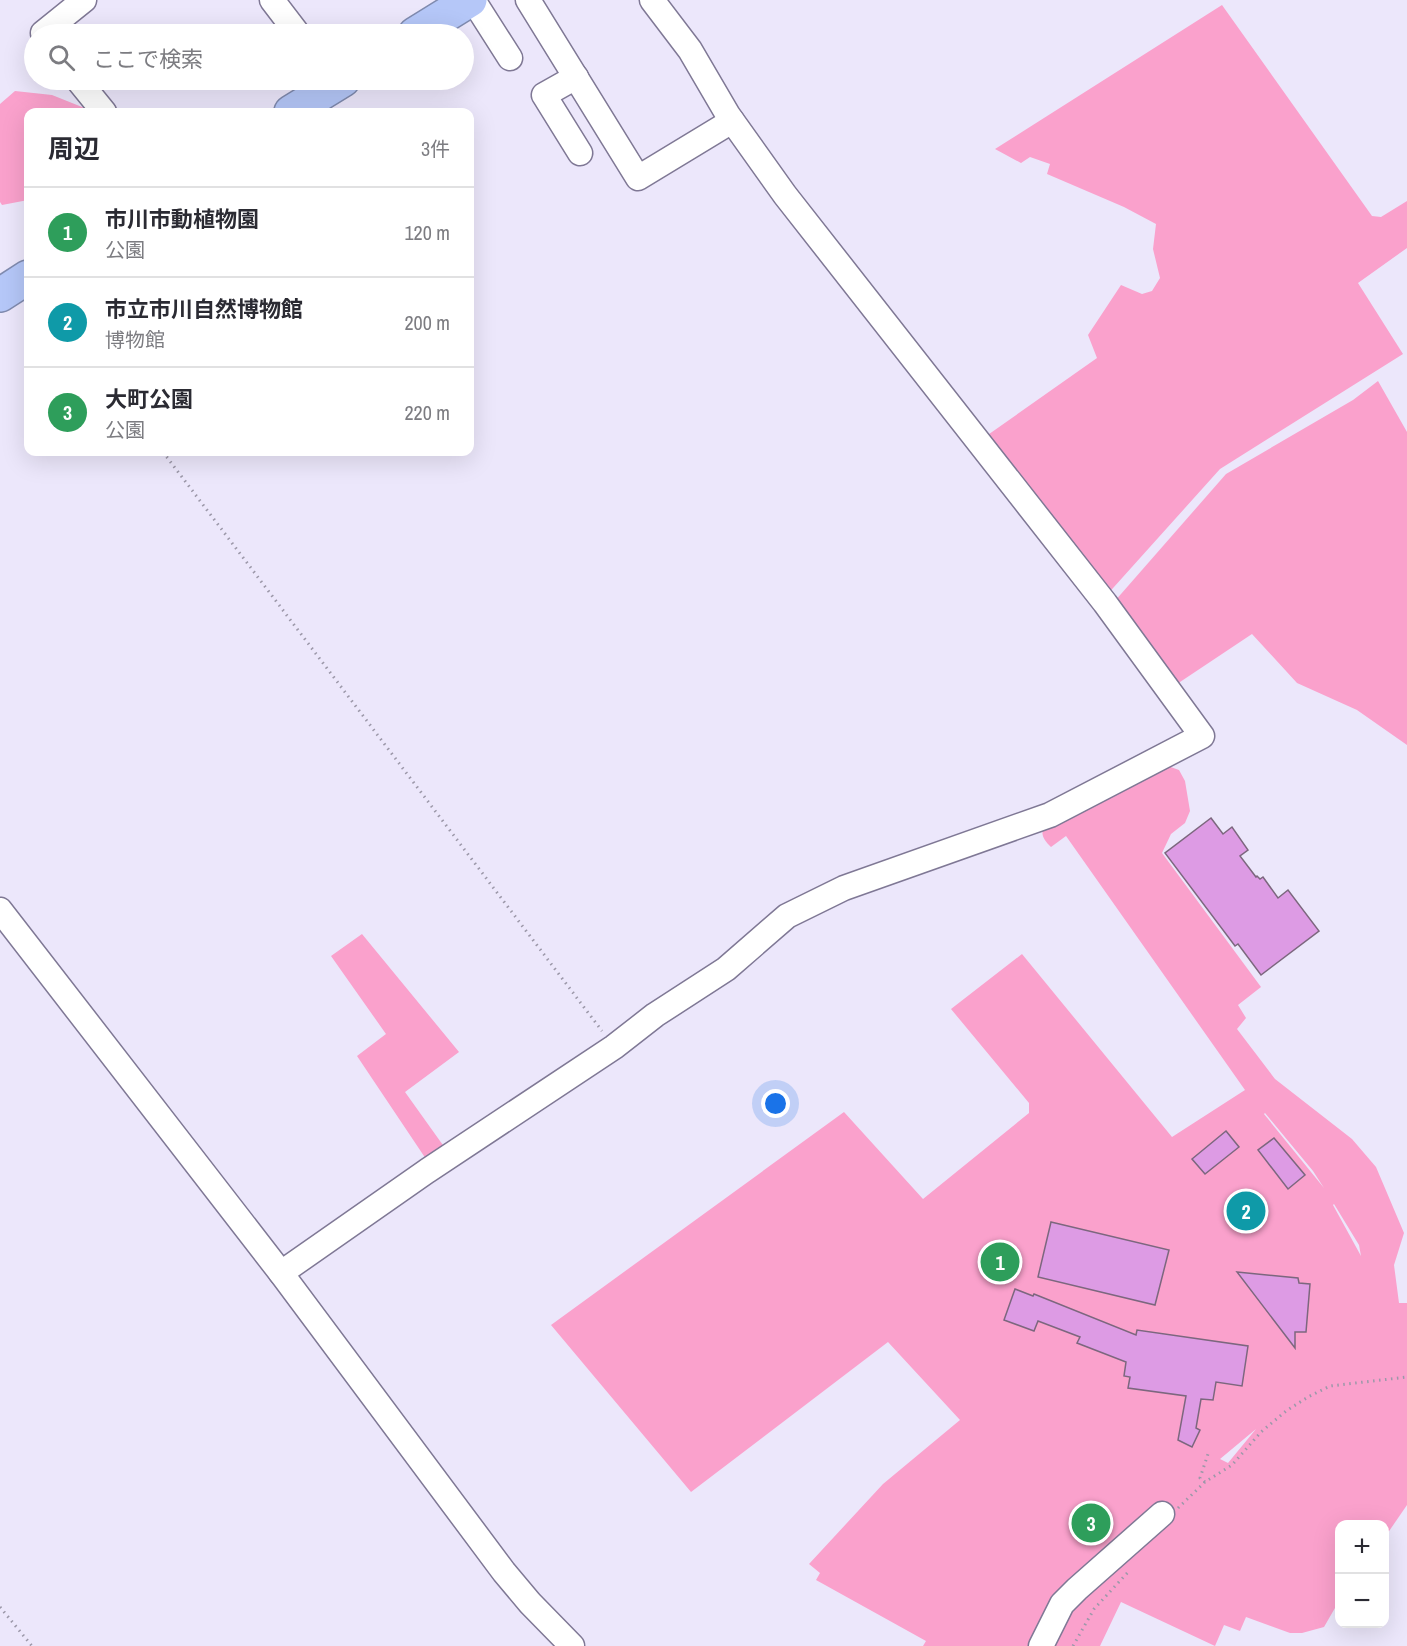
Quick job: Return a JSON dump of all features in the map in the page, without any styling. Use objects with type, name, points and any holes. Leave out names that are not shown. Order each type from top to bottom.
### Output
[{"type":"highway","points":[[430,24],[463,2]]},
{"type":"highway","points":[[297,108],[324,90]]},
{"type":"street","points":[[54,24],[84,0]]},
{"type":"street","points":[[272,0],[290,24]]},
{"type":"street","points":[[528,0],[638,178],[732,121]]},
{"type":"street","points":[[281,1273],[428,1171],[614,1047],[655,1015],[726,969],[787,916],[844,888],[1050,815],[1202,736],[1105,603],[785,195],[732,121],[690,50],[652,0]]},
{"type":"street","points":[[463,2],[510,58]]},
{"type":"street","points":[[576,77],[544,96],[580,153]]},
{"type":"street","points":[[86,90],[101,108]]},
{"type":"street","points":[[0,910],[281,1273],[504,1572],[530,1604],[572,1646]]},
{"type":"street","points":[[1041,1646],[1062,1604],[1162,1514]]},
{"type":"path","points":[[166,456],[614,1047]]},
{"type":"path","points":[[1232,1465],[1261,1432],[1286,1411],[1308,1397],[1330,1386],[1407,1377]]},
{"type":"path","points":[[1205,1482],[1200,1478],[1208,1454]]},
{"type":"path","points":[[0,1607],[32,1646]]},
{"type":"shaded area","points":[[1222,5],[1372,216],[1381,217],[1407,201],[1407,248],[1358,283],[1403,354],[1220,469],[1105,597],[982,439],[1097,358],[1088,335],[1121,285],[1142,294],[1152,291],[1160,278],[1153,249],[1156,224],[1124,207],[1047,174],[1050,164],[1030,157],[1021,163],[995,149]]},
{"type":"shaded area","points":[[15,91],[52,95],[84,108],[24,108],[24,201],[2,205],[0,202],[0,104]]},
{"type":"shaded area","points":[[1378,381],[1407,432],[1407,745],[1357,710],[1297,683],[1252,634],[1174,686],[1114,602],[1226,474],[1353,400]]},
{"type":"shaded area","points":[[1165,765],[1179,770],[1185,781],[1190,811],[1185,823],[1171,834],[1162,853],[1261,987],[1238,1005],[1246,1018],[1237,1029],[1275,1079],[1352,1139],[1376,1167],[1404,1233],[1394,1265],[1399,1303],[1407,1303],[1407,1505],[1389,1531],[1389,1520],[1335,1520],[1335,1608],[1324,1627],[1302,1633],[1290,1633],[1246,1617],[1240,1631],[1224,1625],[1215,1646],[1121,1602],[1100,1646],[923,1646],[926,1641],[816,1580],[820,1573],[809,1564],[883,1484],[960,1420],[888,1342],[691,1492],[551,1325],[844,1112],[923,1199],[1029,1113],[1029,1103],[951,1009],[1022,954],[1172,1137],[1245,1090],[1066,836],[1051,847],[1042,833],[1043,827]],"holes":[[[1265,1113],[1313,1171],[1324,1188]],[[1333,1205],[1359,1245],[1361,1256]],[[1256,1429],[1228,1463],[1220,1459]]]},
{"type":"shaded area","points":[[362,934],[459,1052],[405,1092],[445,1148],[428,1162],[357,1056],[386,1034],[331,956]]},
{"type":"building","points":[[1211,818],[1223,834],[1232,827],[1248,850],[1240,856],[1256,877],[1260,879],[1263,877],[1278,898],[1288,890],[1319,931],[1261,975],[1238,944],[1235,946],[1165,853]]},
{"type":"building","points":[[1226,1131],[1239,1147],[1205,1174],[1192,1159]]},
{"type":"building","points":[[1274,1138],[1305,1175],[1288,1189],[1258,1150]]},
{"type":"building","points":[[1051,1222],[1169,1250],[1155,1305],[1038,1277]]},
{"type":"building","points":[[1237,1272],[1298,1278],[1299,1283],[1310,1284],[1306,1332],[1295,1332],[1295,1348]]},
{"type":"building","points":[[1015,1289],[1033,1296],[1034,1294],[1136,1335],[1137,1330],[1248,1346],[1242,1386],[1216,1382],[1213,1400],[1201,1399],[1196,1428],[1200,1430],[1192,1447],[1178,1440],[1186,1396],[1128,1388],[1130,1377],[1124,1376],[1126,1362],[1077,1343],[1080,1337],[1038,1321],[1034,1331],[1004,1320]]},
{"type":"place","name":"市立市川自然博物館","points":[[1246,1211]]},
{"type":"place","name":"市川市動植物園","points":[[1000,1262]]},
{"type":"place","name":"大町公園","points":[[1091,1523]]}]
